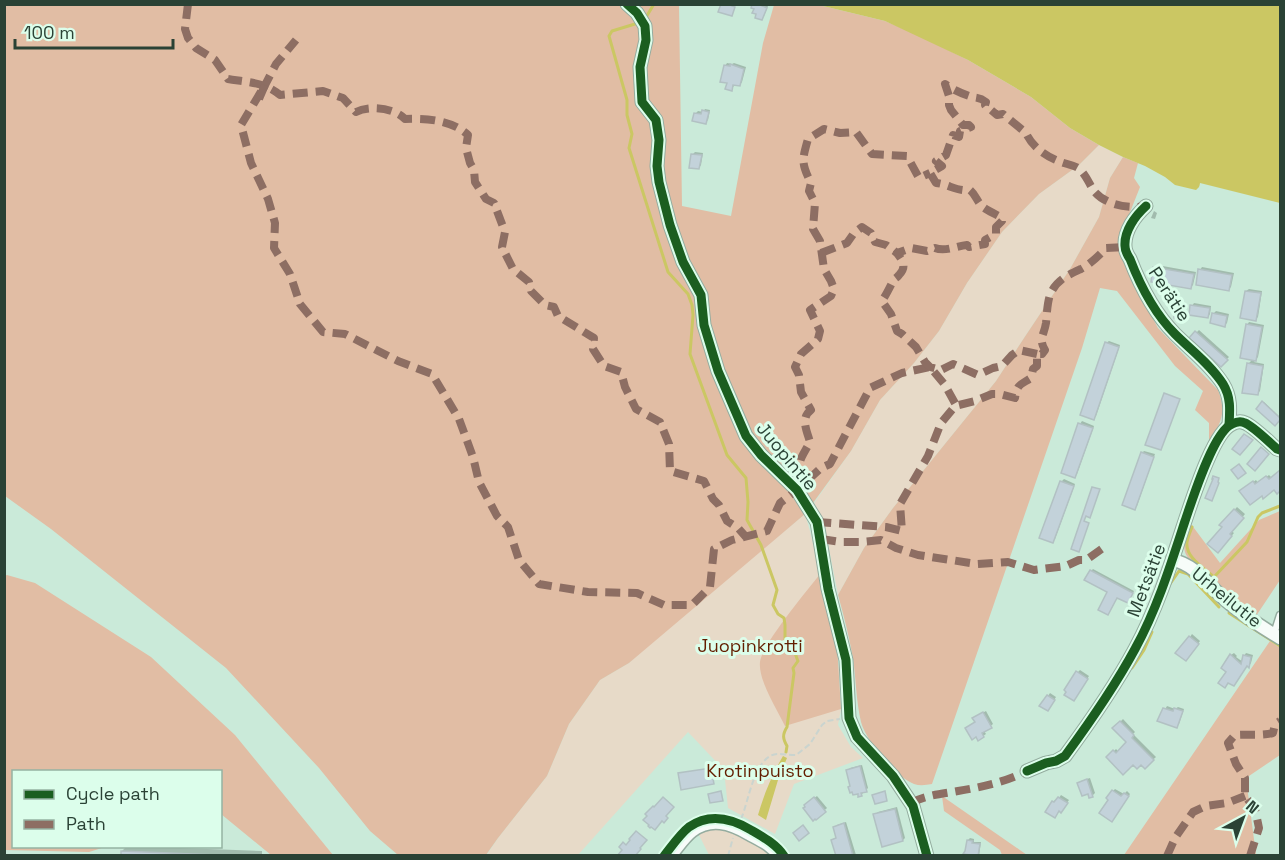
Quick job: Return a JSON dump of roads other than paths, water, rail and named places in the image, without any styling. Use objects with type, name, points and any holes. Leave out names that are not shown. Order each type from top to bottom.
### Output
[{"type":"street","name":"Juopintie","points":[[627,4],[637,13],[645,26],[646,40],[640,67],[642,102],[656,120],[659,140],[658,182],[683,262],[701,295],[704,325],[718,371],[746,436],[761,455],[797,490],[817,522],[828,589],[846,660],[849,718],[858,737],[893,776],[913,806],[927,855]]},
{"type":"street","name":"Perätie","points":[[1146,206],[1129,228],[1125,247],[1133,269],[1162,319],[1224,385],[1230,402],[1229,425]]},
{"type":"street","points":[[1229,425],[1239,422],[1246,423],[1281,450]]},
{"type":"street","name":"Metsätie","points":[[1027,771],[1065,756],[1120,676],[1148,624],[1173,560],[1200,474],[1222,432],[1229,425]]},
{"type":"street","name":"Urheilutie","points":[[1173,560],[1184,562],[1229,604],[1277,636]]},
{"type":"street","points":[[670,855],[691,831],[705,824],[723,822],[738,824],[779,855]]},
{"type":"lane","points":[[1277,636],[1281,615]]},
{"type":"waterway","points":[[645,19],[654,4]]},
{"type":"waterway","points":[[635,24],[612,31],[609,36],[627,100],[627,115],[632,134],[629,148],[668,272],[688,294],[692,305],[690,354],[727,455],[746,478],[747,520],[761,545],[777,590],[773,605],[778,614],[784,618],[785,640],[792,646],[798,661],[793,668],[787,727],[784,735],[786,752]]},
{"type":"waterway","points":[[1192,527],[1187,542],[1189,553],[1214,577],[1247,542],[1258,517],[1280,506]]},
{"type":"waterway","points":[[1170,584],[1179,571],[1188,574],[1219,607]]},
{"type":"waterway","points":[[1229,613],[1280,646]]},
{"type":"waterway","points":[[1132,668],[1152,632]]},
{"type":"park label","name":"Juopinkrotti","points":[[750,645]]},
{"type":"park label","name":"Krotinpuisto","points":[[760,770]]}]
